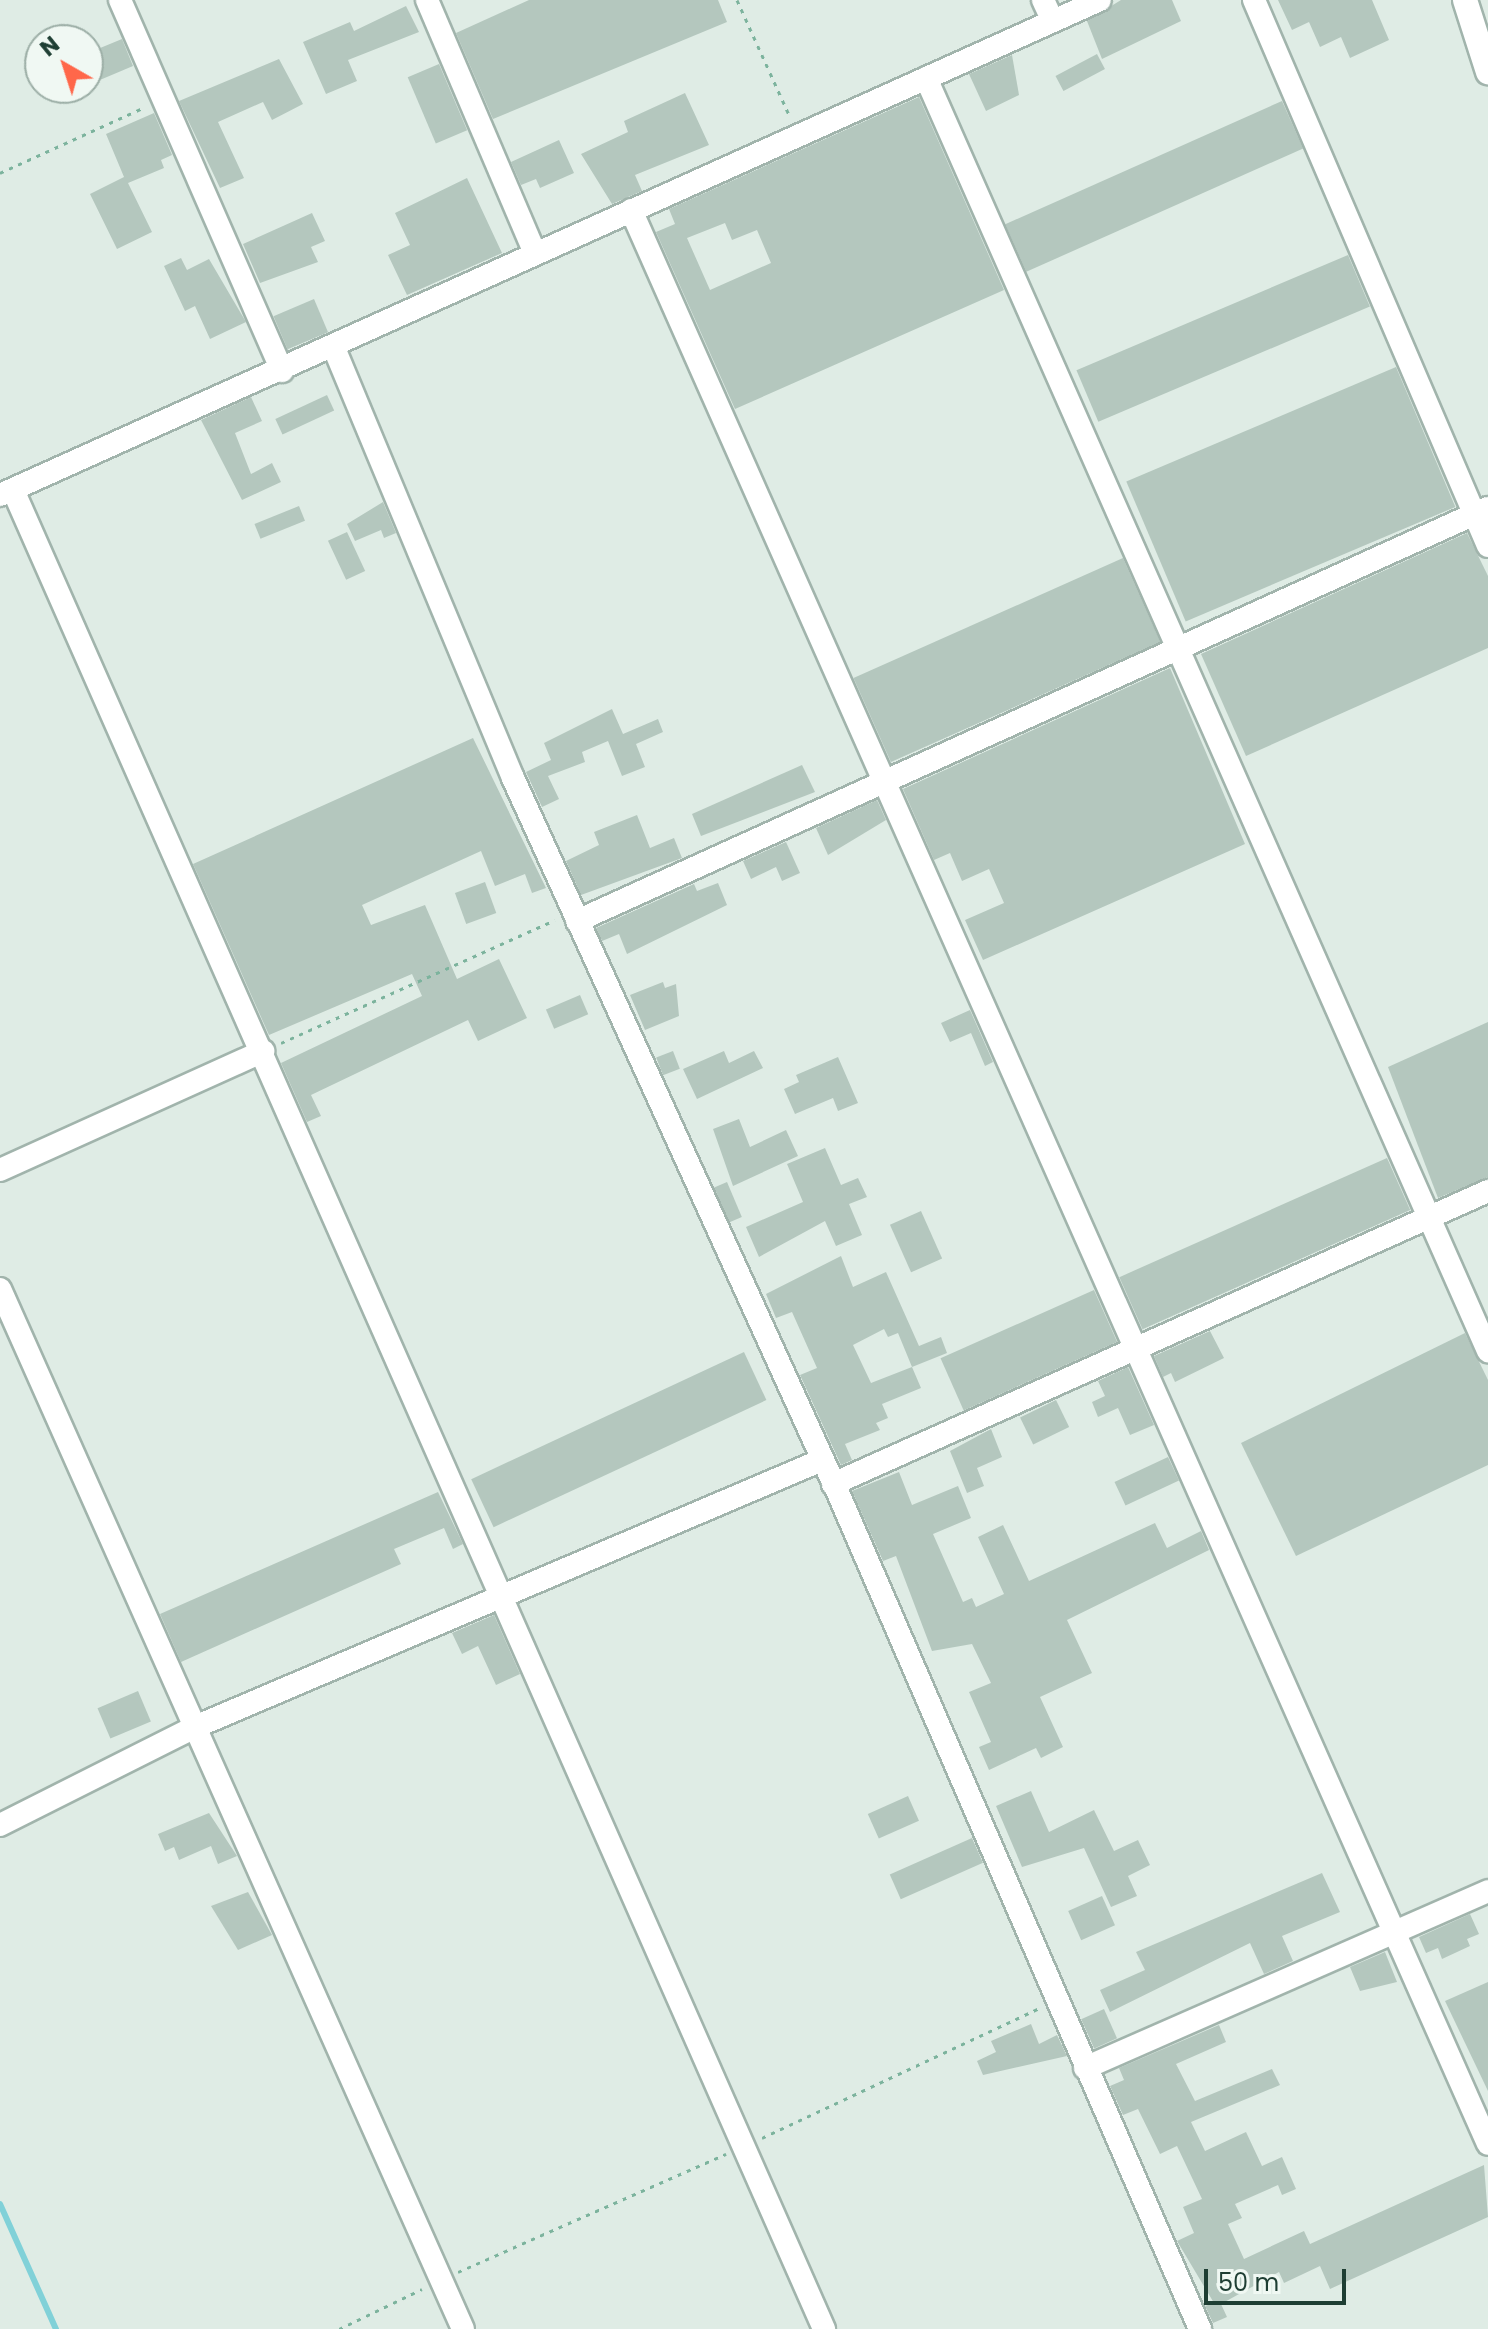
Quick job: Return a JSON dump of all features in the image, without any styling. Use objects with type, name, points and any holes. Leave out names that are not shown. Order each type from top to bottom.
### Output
[{"type":"main road","points":[[1465,0],[1488,72]]},
{"type":"street","points":[[120,0],[282,371]]},
{"type":"street","points":[[427,0],[535,253]]},
{"type":"street","points":[[1043,0],[1053,21]]},
{"type":"street","points":[[824,2329],[746,2145],[263,1051],[6,493],[334,348],[535,253],[1100,0]]},
{"type":"street","points":[[1254,0],[1481,511],[1488,546]]},
{"type":"street","points":[[926,78],[1488,1351]]},
{"type":"street","points":[[631,210],[882,785],[1488,2144]]},
{"type":"street","points":[[334,348],[575,917],[833,1484],[1200,2329]]},
{"type":"street","points":[[575,917],[882,785],[1481,511]]},
{"type":"street","points":[[0,1170],[263,1051]]},
{"type":"street","points":[[833,1484],[1488,1191]]},
{"type":"street","points":[[0,1289],[463,2329]]},
{"type":"street","points":[[0,1825],[195,1727],[501,1593],[822,1460]]},
{"type":"street","points":[[1085,2068],[1488,1891]]},
{"type":"path","points":[[737,0],[798,135]]},
{"type":"path","points":[[0,173],[163,99]]},
{"type":"path","points":[[263,1051],[575,917]]},
{"type":"path","points":[[339,2329],[442,2279],[746,2145],[1055,2001]]},
{"type":"building","points":[[529,0],[718,0],[727,22],[493,119],[456,33]]},
{"type":"building","points":[[1121,0],[1172,0],[1181,21],[1102,59],[1087,21]]},
{"type":"building","points":[[1278,0],[1372,0],[1389,40],[1350,58],[1341,37],[1320,47],[1309,22],[1292,30]]},
{"type":"building","points":[[406,6],[419,32],[348,60],[357,81],[326,94],[303,42],[350,22],[354,31]]},
{"type":"building","points":[[122,39],[133,66],[104,78],[104,46]]},
{"type":"building","points":[[1097,54],[1105,69],[1063,91],[1056,76]]},
{"type":"building","points":[[1012,55],[1019,95],[986,111],[969,74]]},
{"type":"building","points":[[279,59],[303,104],[272,120],[263,102],[218,122],[244,178],[220,188],[179,101]]},
{"type":"building","points":[[439,64],[467,130],[436,144],[408,77]]},
{"type":"building","points":[[685,93],[709,145],[635,175],[642,191],[612,204],[581,154],[628,132],[624,121]]},
{"type":"building","points":[[919,97],[1004,290],[735,409],[656,232],[675,224],[669,209]],"holes":[[[725,223],[732,240],[757,230],[771,263],[710,290],[687,238]]]},
{"type":"building","points":[[1282,101],[1303,149],[1026,272],[1005,224]]},
{"type":"building","points":[[154,113],[172,155],[161,160],[164,168],[128,183],[152,232],[117,249],[90,194],[124,177],[106,134]]},
{"type":"building","points":[[559,140],[574,173],[540,188],[536,179],[521,185],[511,162]]},
{"type":"building","points":[[467,178],[502,253],[407,295],[388,255],[410,245],[395,213]]},
{"type":"building","points":[[312,213],[325,241],[311,247],[318,262],[260,283],[243,244]]},
{"type":"building","points":[[1348,255],[1370,307],[1098,422],[1076,370]]},
{"type":"building","points":[[181,258],[187,270],[209,259],[246,322],[210,339],[195,306],[185,311],[164,266]]},
{"type":"building","points":[[314,299],[328,332],[288,349],[273,316]]},
{"type":"building","points":[[1396,367],[1455,507],[1186,621],[1126,481]]},
{"type":"building","points":[[327,395],[334,410],[283,434],[275,419]]},
{"type":"building","points":[[251,397],[262,421],[235,433],[251,474],[272,463],[281,482],[242,500],[201,420]]},
{"type":"building","points":[[383,502],[396,533],[384,538],[381,530],[355,541],[347,524]]},
{"type":"building","points":[[299,506],[305,521],[260,539],[254,524]]},
{"type":"building","points":[[347,532],[365,571],[346,580],[328,541]]},
{"type":"building","points":[[1467,533],[1488,576],[1488,648],[1246,756],[1201,654]]},
{"type":"building","points":[[1123,558],[1160,642],[891,762],[854,678]]},
{"type":"building","points":[[1170,668],[1245,844],[983,960],[965,920],[1004,903],[989,869],[962,881],[950,853],[934,860],[903,789]]},
{"type":"building","points":[[612,709],[623,734],[658,719],[663,732],[636,744],[645,767],[622,776],[608,741],[582,752],[585,762],[548,776],[559,799],[542,807],[526,772],[551,760],[544,743]]},
{"type":"building","points":[[473,738],[546,888],[532,893],[525,874],[495,886],[481,851],[362,905],[371,925],[425,905],[457,979],[499,959],[527,1018],[478,1041],[468,1020],[311,1095],[321,1116],[307,1122],[281,1063],[422,996],[412,974],[269,1035],[193,864]]},
{"type":"building","points":[[802,765],[815,792],[701,836],[692,814]]},
{"type":"building","points":[[877,800],[886,820],[828,855],[816,828]]},
{"type":"building","points":[[637,815],[650,848],[674,838],[682,858],[581,895],[566,861],[599,845],[594,832]]},
{"type":"building","points":[[786,842],[800,873],[782,881],[776,867],[751,879],[743,861]]},
{"type":"building","points":[[485,882],[496,913],[466,924],[455,893]]},
{"type":"building","points":[[718,883],[727,905],[627,954],[619,934],[602,941],[596,928],[694,884],[697,891]]},
{"type":"building","points":[[663,982],[665,988],[676,984],[679,1016],[645,1030],[630,995]]},
{"type":"building","points":[[580,995],[588,1014],[554,1029],[546,1009]]},
{"type":"building","points":[[970,1010],[993,1062],[985,1066],[971,1033],[950,1042],[941,1023]]},
{"type":"building","points":[[1488,1022],[1488,1177],[1438,1198],[1388,1067]]},
{"type":"building","points":[[673,1051],[680,1069],[663,1075],[656,1057]]},
{"type":"building","points":[[724,1051],[729,1063],[754,1051],[763,1068],[697,1099],[683,1069]]},
{"type":"building","points":[[838,1057],[858,1103],[838,1111],[833,1098],[795,1114],[784,1089],[799,1082],[796,1075]]},
{"type":"building","points":[[739,1119],[750,1147],[786,1130],[798,1156],[733,1186],[713,1129]]},
{"type":"building","points":[[825,1148],[841,1185],[858,1178],[867,1197],[849,1204],[862,1235],[836,1246],[825,1221],[759,1257],[746,1227],[803,1202],[787,1164]]},
{"type":"building","points":[[1387,1158],[1410,1210],[1143,1329],[1119,1277]]},
{"type":"building","points":[[727,1182],[742,1217],[729,1222],[714,1187]]},
{"type":"building","points":[[921,1211],[942,1259],[911,1272],[890,1225]]},
{"type":"building","points":[[841,1256],[853,1287],[886,1272],[919,1346],[941,1337],[947,1353],[912,1367],[921,1388],[882,1404],[888,1418],[876,1423],[880,1430],[845,1444],[852,1460],[841,1465],[800,1375],[817,1368],[792,1312],[776,1318],[766,1294]],"holes":[[[884,1329],[888,1337],[898,1333],[912,1367],[871,1383],[853,1345]]]},
{"type":"building","points":[[1094,1290],[1117,1342],[964,1410],[941,1358]]},
{"type":"building","points":[[1210,1331],[1224,1358],[1175,1382],[1171,1373],[1163,1377],[1154,1356]]},
{"type":"building","points":[[1465,1333],[1488,1380],[1488,1465],[1296,1556],[1241,1443]]},
{"type":"building","points":[[744,1352],[766,1400],[494,1527],[471,1479]]},
{"type":"building","points":[[1128,1367],[1154,1425],[1130,1435],[1118,1408],[1098,1417],[1092,1402],[1105,1396],[1098,1381]]},
{"type":"building","points":[[1056,1400],[1069,1427],[1033,1444],[1020,1418]]},
{"type":"building","points":[[991,1429],[1002,1457],[977,1468],[984,1486],[967,1493],[950,1451]]},
{"type":"building","points":[[1168,1457],[1179,1481],[1126,1505],[1115,1482]]},
{"type":"building","points":[[899,1472],[912,1505],[958,1486],[971,1518],[933,1534],[963,1602],[972,1598],[976,1607],[1004,1594],[978,1537],[1003,1525],[1029,1581],[1155,1523],[1167,1548],[1201,1531],[1209,1550],[1067,1620],[1092,1673],[1040,1697],[1063,1747],[1041,1758],[1036,1748],[989,1770],[979,1747],[991,1742],[969,1692],[991,1683],[972,1644],[932,1651],[896,1556],[883,1561],[852,1491]]},
{"type":"building","points":[[438,1492],[463,1544],[453,1549],[444,1528],[394,1549],[401,1564],[181,1662],[160,1614]]},
{"type":"building","points":[[494,1615],[520,1674],[496,1685],[478,1646],[462,1654],[452,1633]]},
{"type":"building","points":[[138,1691],[151,1721],[110,1739],[97,1708]]},
{"type":"building","points":[[1031,1791],[1049,1832],[1094,1810],[1114,1851],[1138,1840],[1150,1865],[1128,1876],[1137,1896],[1111,1907],[1084,1848],[1022,1867],[996,1806]]},
{"type":"building","points":[[908,1796],[919,1821],[879,1839],[868,1814]]},
{"type":"building","points":[[209,1813],[237,1856],[218,1864],[211,1846],[179,1860],[174,1847],[165,1851],[158,1834]]},
{"type":"building","points":[[972,1838],[983,1863],[901,1899],[890,1875]]},
{"type":"building","points":[[1322,1873],[1340,1912],[1282,1936],[1293,1961],[1264,1974],[1250,1943],[1110,2012],[1100,1990],[1145,1970],[1136,1952]]},
{"type":"building","points":[[248,1892],[272,1935],[238,1950],[211,1906]]},
{"type":"building","points":[[1102,1896],[1115,1925],[1081,1940],[1068,1911]]},
{"type":"building","points":[[1470,1914],[1479,1934],[1467,1939],[1470,1946],[1442,1959],[1438,1948],[1426,1953],[1419,1937]]},
{"type":"building","points":[[1385,1952],[1397,1982],[1360,1991],[1350,1967]]},
{"type":"building","points":[[1488,1982],[1488,2091],[1445,2001]]},
{"type":"building","points":[[1104,2009],[1117,2038],[1094,2048],[1081,2019]]},
{"type":"building","points":[[1031,2024],[1039,2044],[1057,2035],[1067,2056],[983,2075],[977,2061],[996,2052],[991,2041]]},
{"type":"building","points":[[1219,2025],[1226,2042],[1176,2064],[1195,2101],[1272,2069],[1280,2085],[1191,2122],[1205,2151],[1246,2132],[1262,2166],[1282,2157],[1296,2189],[1282,2195],[1278,2185],[1235,2204],[1242,2218],[1228,2224],[1244,2259],[1304,2231],[1310,2244],[1484,2165],[1488,2217],[1330,2289],[1320,2266],[1284,2283],[1279,2272],[1221,2304],[1227,2317],[1213,2323],[1205,2306],[1214,2303],[1177,2241],[1194,2233],[1183,2207],[1202,2199],[1177,2146],[1160,2154],[1138,2109],[1123,2115],[1110,2086],[1124,2080],[1119,2068]]},
{"type":"waterway","points":[[0,2204],[56,2329]]}]
